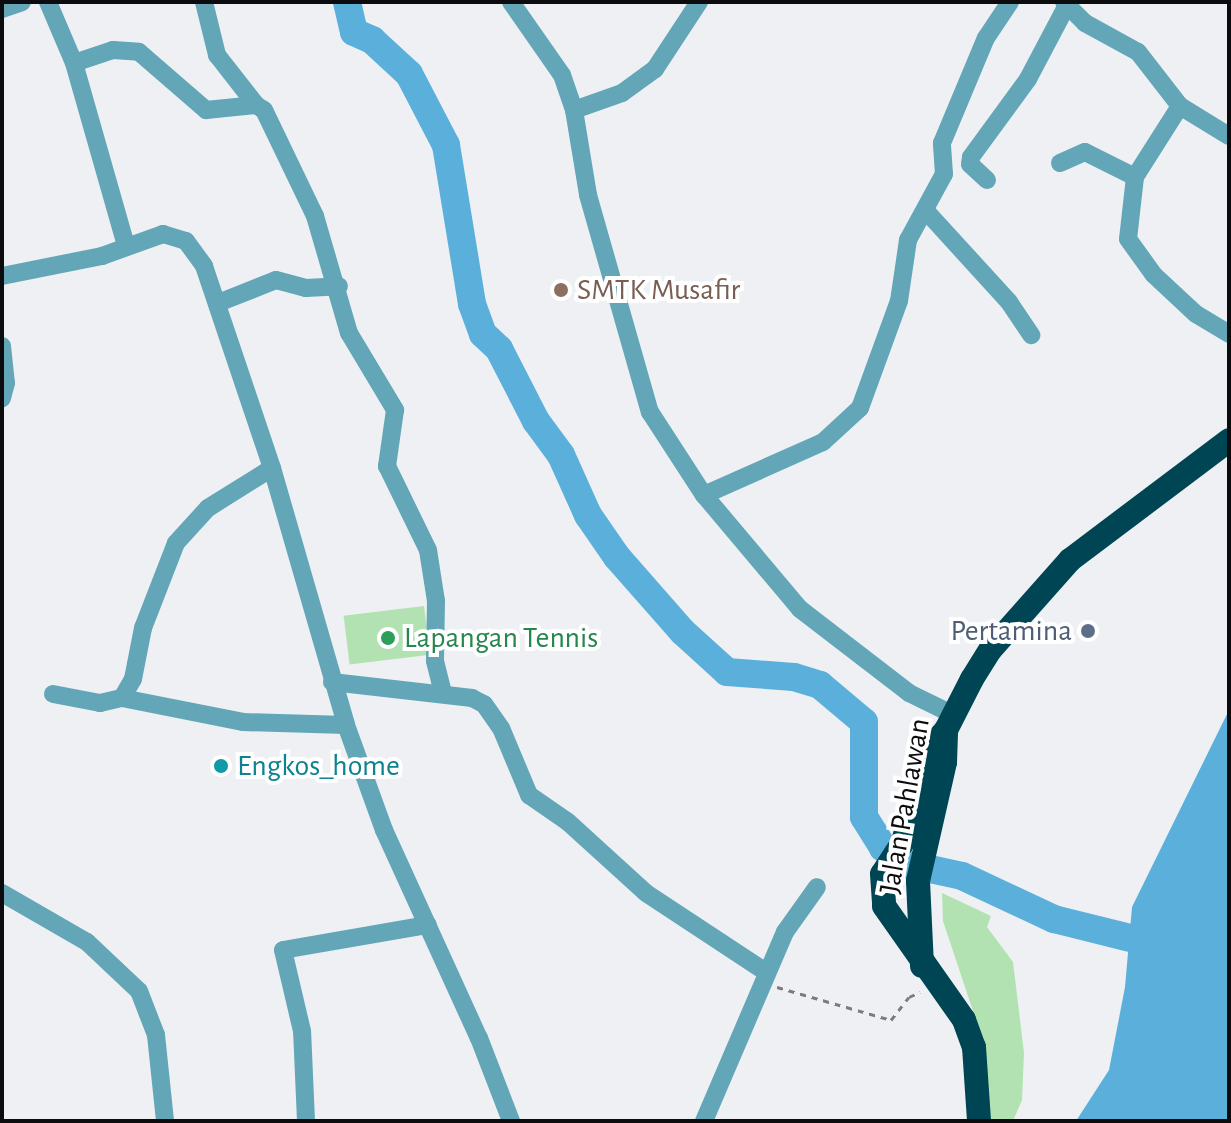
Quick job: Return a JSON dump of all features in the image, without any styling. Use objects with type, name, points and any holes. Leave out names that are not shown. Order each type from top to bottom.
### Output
[{"type":"highway","name":"Jalan Pahlawan","points":[[979,1121],[974,1047],[952,999],[926,977],[884,906],[882,874],[903,842],[928,750],[949,722],[991,649],[1070,560],[1229,440]]},
{"type":"highway","name":"Jalan Pahlawan","points":[[926,977],[918,881],[928,844],[949,722]]},
{"type":"street","points":[[2,9],[22,2]]},
{"type":"street","points":[[48,2],[74,63],[126,245]]},
{"type":"street","points":[[204,2],[217,55],[256,105],[264,110],[315,216],[339,286],[349,333],[397,416],[387,466],[428,550],[436,601],[435,661],[443,694]]},
{"type":"street","points":[[511,2],[562,75],[574,110],[594,219],[650,412],[704,495],[761,566],[819,626],[949,722]]},
{"type":"street","points":[[574,110],[622,93],[655,69],[699,2]]},
{"type":"street","points":[[704,495],[823,442],[860,408],[899,301],[908,240],[926,211],[945,168],[942,143],[986,38],[1010,2]]},
{"type":"street","points":[[987,180],[970,164],[971,157],[1028,79],[1065,4],[1085,23],[1138,52],[1180,106],[1229,136]]},
{"type":"street","points":[[74,63],[113,50],[139,52],[206,110],[256,105]]},
{"type":"street","points":[[1180,106],[1135,177],[1130,246],[1196,314],[1229,334]]},
{"type":"street","points":[[1060,163],[1085,152],[1135,177]]},
{"type":"street","points":[[926,211],[1009,302],[1031,335]]},
{"type":"street","points":[[2,276],[102,256],[163,234],[186,241],[204,266],[272,468],[346,725],[384,830],[511,1121]]},
{"type":"street","points":[[218,303],[276,280],[306,288],[339,286]]},
{"type":"street","points":[[2,346],[6,383],[2,398]]},
{"type":"street","points":[[122,698],[133,679],[143,628],[176,543],[208,508],[272,468]]},
{"type":"street","points":[[332,682],[472,698],[492,712],[529,795],[568,822],[646,893],[764,977]]},
{"type":"street","points":[[53,694],[100,703],[122,698],[243,722],[346,725]]},
{"type":"street","points":[[704,1121],[785,932],[817,887]]},
{"type":"street","points":[[2,893],[87,942],[139,991],[156,1035],[165,1121]]},
{"type":"street","points":[[306,1121],[302,1031],[283,950],[428,925]]},
{"type":"path","points":[[764,977],[891,1020],[926,977]]},
{"type":"green space","name":"Lapangan Tennis","points":[[424,606],[430,655],[350,665],[344,616]]},
{"type":"green space","points":[[942,893],[991,916],[987,927],[1013,962],[1024,1053],[1022,1100],[1013,1121],[989,1121],[976,1020],[943,921]]},
{"type":"water","points":[[1229,710],[1229,1121],[1076,1121],[1109,1070],[1125,987],[1132,907]]},
{"type":"waterway","points":[[347,2],[354,32],[372,40],[409,74],[446,145],[472,304],[483,334],[499,349],[536,421],[561,455],[588,515],[617,557],[683,632],[727,672],[794,677],[820,685],[864,722],[864,817],[883,848],[907,864],[962,876],[1054,919],[1130,938]]},
{"type":"place","name":"SMTK Musafir","points":[[561,290]]},
{"type":"place","name":"Pertamina","points":[[1088,631]]},
{"type":"place","name":"Lapangan Tennis","points":[[388,638]]},
{"type":"place","name":"Engkos_home","points":[[221,766]]}]
